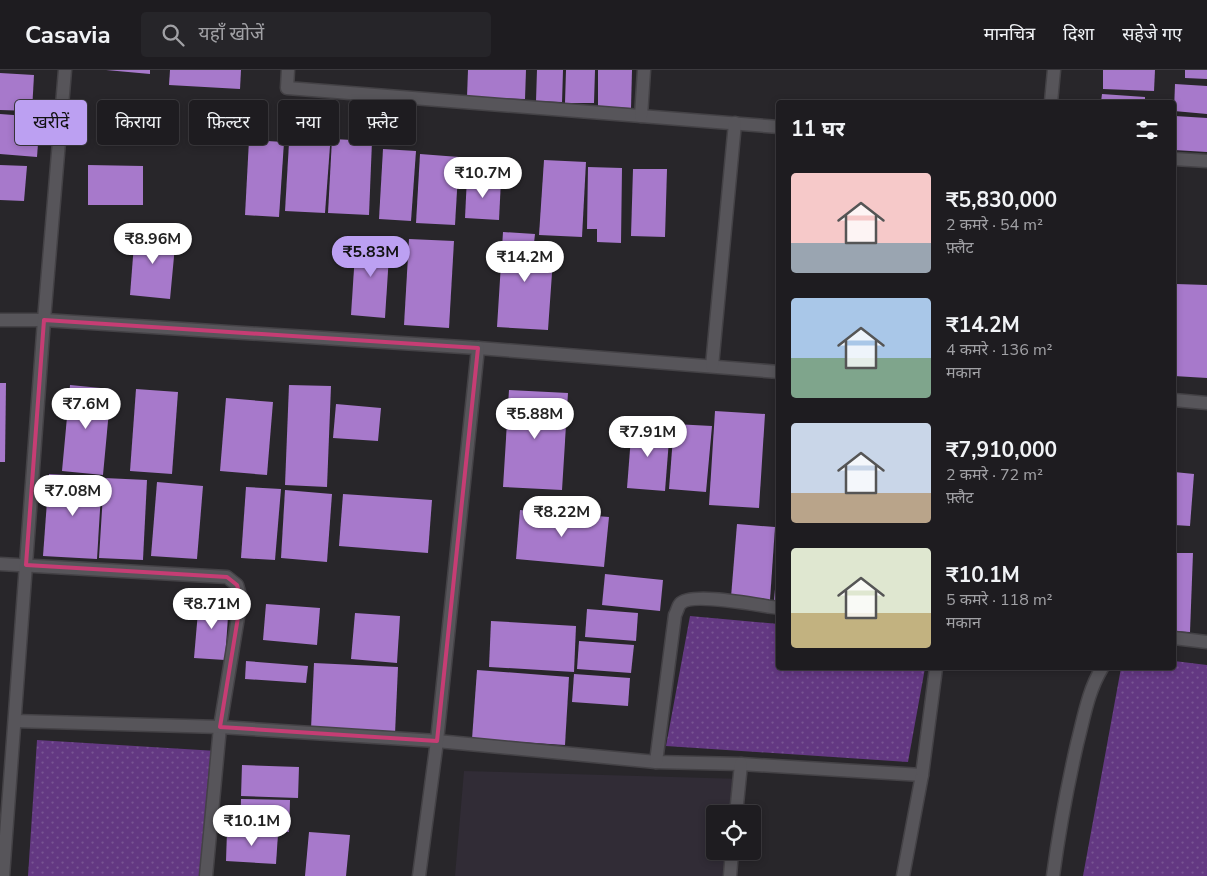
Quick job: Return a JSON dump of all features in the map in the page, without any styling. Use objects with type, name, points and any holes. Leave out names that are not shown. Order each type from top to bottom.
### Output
[{"type":"street","points":[[4,876],[44,320],[66,70]]},
{"type":"street","points":[[288,70],[287,88],[776,127]]},
{"type":"street","points":[[641,116],[644,70]]},
{"type":"street","points":[[1051,100],[1054,70]]},
{"type":"street","points":[[712,366],[735,123]]},
{"type":"street","points":[[1176,159],[1207,161]]},
{"type":"street","points":[[0,320],[44,320],[478,348],[776,372]]},
{"type":"street","points":[[419,876],[437,741],[478,348]]},
{"type":"street","points":[[1176,400],[1207,403]]},
{"type":"street","points":[[0,564],[227,577],[237,585],[241,599],[220,727],[206,876]]},
{"type":"street","points":[[656,762],[676,615],[680,604],[689,599],[704,598],[776,608]]},
{"type":"street","points":[[1176,638],[1207,642]]},
{"type":"street","points":[[903,876],[922,776],[936,670]]},
{"type":"street","points":[[1053,876],[1062,809],[1091,686],[1101,670]]},
{"type":"street","points":[[15,721],[220,727],[437,741],[656,762],[741,764],[922,776]]},
{"type":"street","points":[[737,805],[741,764]]},
{"type":"street","points":[[730,876],[731,860]]},
{"type":"highlighted area","points":[[44,320],[478,348],[437,741],[220,727],[241,599],[237,585],[227,577],[26,565]]},
{"type":"shaded area","points":[[690,616],[776,624],[776,670],[925,670],[908,762],[666,746]]},
{"type":"shaded area","points":[[1176,661],[1207,665],[1207,876],[1083,876],[1121,670],[1176,670]]},
{"type":"shaded area","points":[[37,740],[217,751],[206,876],[28,876]]},
{"type":"shaded area","points":[[464,771],[743,779],[740,805],[706,805],[706,860],[733,860],[731,876],[455,876]]},
{"type":"building","points":[[106,70],[150,70],[150,74]]},
{"type":"building","points":[[170,70],[241,70],[240,89],[169,85]]},
{"type":"building","points":[[468,70],[526,70],[525,99],[467,97]]},
{"type":"building","points":[[537,70],[563,70],[562,102],[536,101]]},
{"type":"building","points":[[566,70],[595,70],[594,103],[565,103]]},
{"type":"building","points":[[598,70],[632,70],[631,108],[598,107]]},
{"type":"building","points":[[1103,70],[1155,70],[1154,91],[1103,89]]},
{"type":"building","points":[[1185,70],[1207,70],[1207,79],[1185,78]]},
{"type":"building","points":[[0,73],[34,75],[33,100],[15,100],[15,110],[0,110]]},
{"type":"building","points":[[1175,84],[1207,86],[1207,114],[1176,111],[1176,100],[1174,100]]},
{"type":"building","points":[[1102,94],[1145,97],[1145,100],[1101,100]]},
{"type":"building","points":[[0,114],[15,115],[15,145],[38,145],[37,157],[0,154]]},
{"type":"building","points":[[1176,116],[1207,118],[1207,152],[1176,150]]},
{"type":"building","points":[[339,139],[349,140],[349,145],[372,145],[369,215],[328,213],[332,145],[339,145]]},
{"type":"building","points":[[268,141],[278,142],[278,145],[284,145],[279,217],[245,215],[249,145],[268,145]]},
{"type":"building","points":[[289,145],[330,146],[325,213],[285,211]]},
{"type":"building","points":[[383,149],[416,151],[411,221],[379,219]]},
{"type":"building","points":[[420,154],[459,157],[455,225],[416,223]]},
{"type":"building","points":[[544,160],[586,162],[582,237],[539,235]]},
{"type":"building","points":[[0,165],[27,166],[24,201],[0,200]]},
{"type":"building","points":[[88,165],[143,166],[143,205],[88,205]]},
{"type":"building","points":[[588,167],[622,168],[621,243],[597,242],[597,229],[587,229]]},
{"type":"building","points":[[633,169],[667,169],[665,237],[631,236]]},
{"type":"building","points":[[467,177],[501,180],[499,220],[465,218]]},
{"type":"building","points":[[135,231],[176,235],[170,299],[130,295]]},
{"type":"building","points":[[503,232],[535,234],[534,243],[554,245],[548,330],[497,327]]},
{"type":"building","points":[[356,238],[390,240],[385,318],[351,315]]},
{"type":"building","points":[[409,239],[454,241],[449,328],[404,325]]},
{"type":"building","points":[[1176,284],[1207,285],[1207,378],[1176,376]]},
{"type":"building","points":[[0,383],[6,383],[5,462],[0,462]]},
{"type":"building","points":[[70,385],[111,389],[103,475],[62,471]]},
{"type":"building","points":[[289,385],[331,386],[327,487],[285,485]]},
{"type":"building","points":[[136,389],[178,392],[172,474],[130,471]]},
{"type":"building","points":[[509,390],[568,393],[562,490],[503,487]]},
{"type":"building","points":[[226,398],[273,402],[267,475],[220,471]]},
{"type":"building","points":[[336,404],[381,408],[378,441],[333,438]]},
{"type":"building","points":[[715,411],[765,414],[759,508],[709,505]]},
{"type":"building","points":[[632,424],[670,427],[665,491],[627,488]]},
{"type":"building","points":[[674,424],[712,426],[706,492],[669,489]]},
{"type":"building","points":[[1176,472],[1194,474],[1190,526],[1176,525]]},
{"type":"building","points":[[49,474],[102,477],[97,559],[43,556]]},
{"type":"building","points":[[104,478],[147,480],[143,560],[99,558]]},
{"type":"building","points":[[157,482],[203,486],[197,559],[151,556]]},
{"type":"building","points":[[246,487],[281,489],[275,560],[241,558]]},
{"type":"building","points":[[285,490],[332,494],[327,562],[281,558]]},
{"type":"building","points":[[343,494],[432,500],[428,553],[339,546]]},
{"type":"building","points":[[520,510],[609,517],[604,567],[516,559]]},
{"type":"building","points":[[737,524],[775,527],[770,600],[731,597]]},
{"type":"building","points":[[1176,553],[1193,553],[1190,632],[1176,631]]},
{"type":"building","points":[[605,574],[663,580],[660,611],[602,605]]},
{"type":"building","points":[[776,577],[776,601],[774,601]]},
{"type":"building","points":[[199,600],[229,602],[225,660],[194,658]]},
{"type":"building","points":[[266,604],[320,608],[317,645],[263,640]]},
{"type":"building","points":[[587,609],[638,613],[636,641],[585,637]]},
{"type":"building","points":[[355,613],[400,616],[397,663],[351,659]]},
{"type":"building","points":[[491,621],[576,626],[574,672],[489,667]]},
{"type":"building","points":[[579,641],[634,645],[631,673],[577,669]]},
{"type":"building","points":[[246,661],[308,666],[306,683],[245,679]]},
{"type":"building","points":[[314,663],[398,667],[395,734],[311,729]]},
{"type":"building","points":[[477,670],[569,677],[565,745],[472,739]]},
{"type":"building","points":[[574,674],[630,678],[628,706],[572,702]]},
{"type":"building","points":[[242,765],[299,767],[298,798],[241,796]]},
{"type":"building","points":[[241,799],[290,800],[289,832],[240,831]]},
{"type":"building","points":[[227,831],[278,834],[276,864],[226,861]]},
{"type":"building","points":[[309,832],[350,835],[346,876],[305,876]]}]
